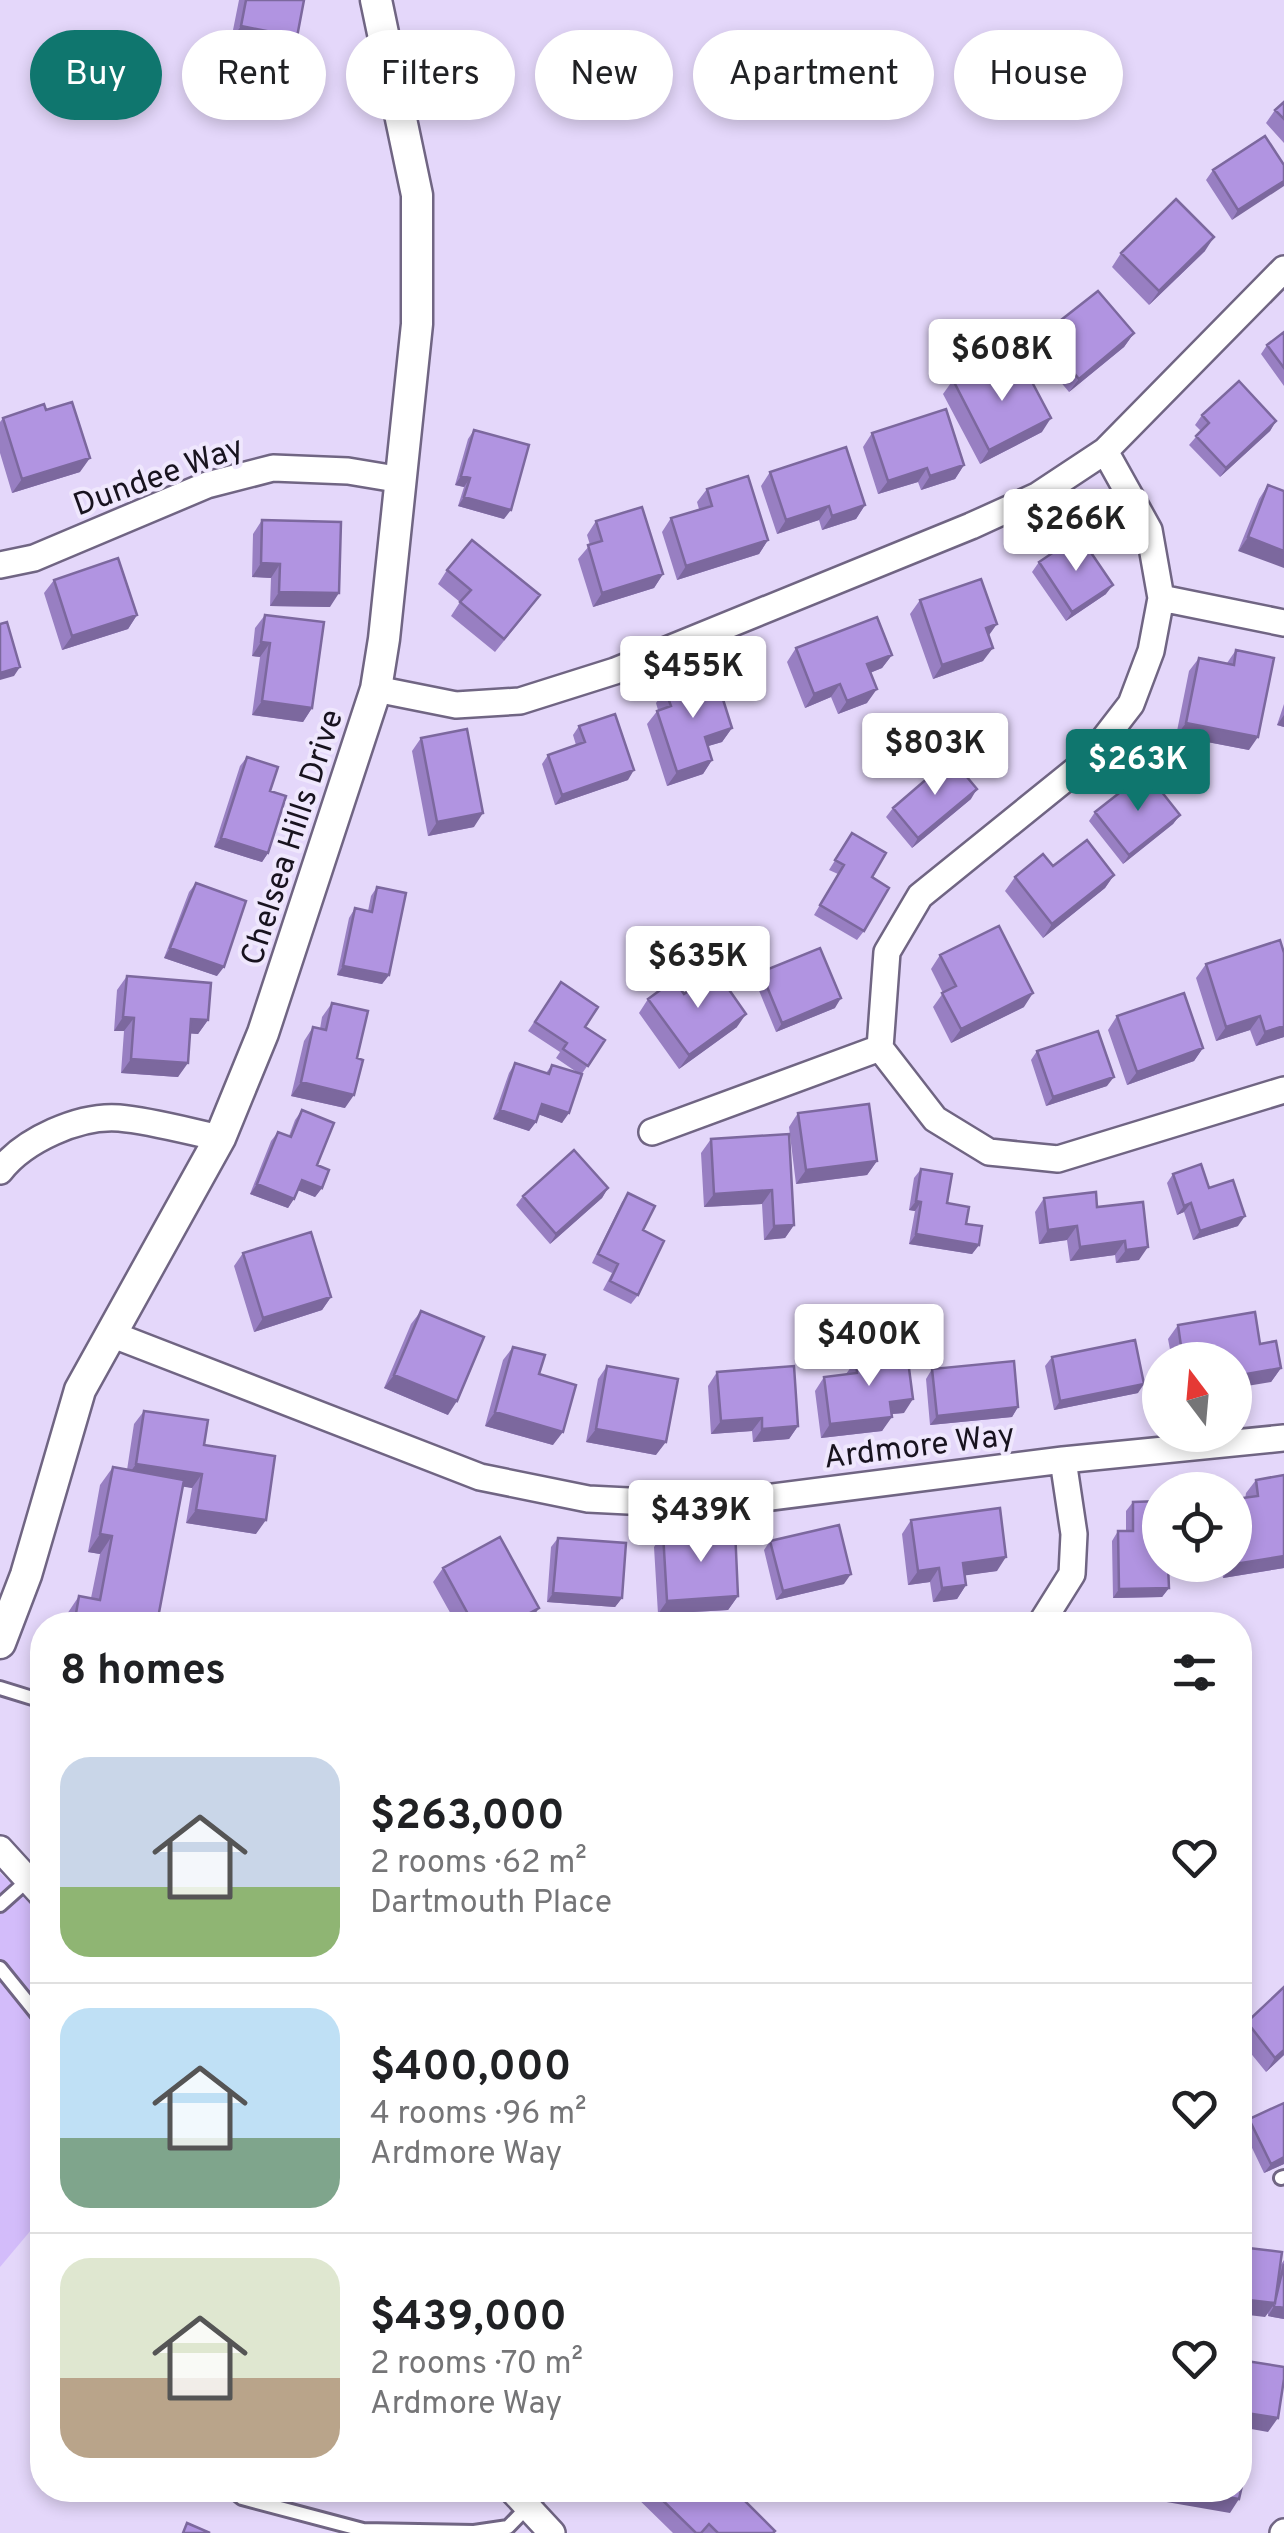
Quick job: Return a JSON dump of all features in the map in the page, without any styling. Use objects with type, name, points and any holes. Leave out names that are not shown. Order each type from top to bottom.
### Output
[{"type":"street","name":"Chelsea Hills Drive","points":[[0,1643],[26,1575],[80,1390],[220,1138],[263,1033],[376,690],[417,324],[417,195],[376,0]]},
{"type":"street","points":[[376,690],[456,705],[520,701],[615,672],[1036,496],[1105,450],[1284,269]]},
{"type":"street","points":[[1105,450],[1149,530],[1161,598],[1151,651],[1131,704],[1086,762],[920,896],[887,952],[880,1048],[935,1118],[989,1152],[1058,1159],[1284,1090]]},
{"type":"street","name":"Dundee Way","points":[[0,566],[34,558],[207,486],[273,468],[348,470],[402,480]]},
{"type":"street","points":[[1161,598],[1284,623]]},
{"type":"street","points":[[652,1132],[880,1048]]},
{"type":"street","points":[[0,1171],[9,1159],[53,1130],[116,1118],[220,1138]]},
{"type":"street","name":"Ardmore Way","points":[[112,1334],[480,1476],[588,1499],[709,1504],[1063,1460],[1284,1438]]},
{"type":"street","points":[[1048,1612],[1072,1574],[1074,1534],[1063,1460]]},
{"type":"street","points":[[0,1849],[30,1882]]},
{"type":"street","points":[[532,2502],[552,2533]]},
{"type":"lane","points":[[0,1688],[30,1697]]},
{"type":"lane","points":[[0,1905],[30,1890]]},
{"type":"lane","points":[[0,1968],[30,2005]]},
{"type":"lane","points":[[257,2502],[363,2530],[474,2532],[508,2527],[524,2502]]},
{"type":"shaded area","points":[[0,1873],[30,1901],[30,2231],[0,2267]]},
{"type":"building","points":[[246,0],[304,0],[298,30],[241,26]]},
{"type":"building","points":[[1284,102],[1284,119],[1275,110]]},
{"type":"building","points":[[1265,136],[1284,165],[1284,181],[1238,210],[1213,170]]},
{"type":"building","points":[[1176,199],[1214,237],[1159,291],[1121,253]]},
{"type":"building","points":[[1098,291],[1134,333],[1079,379],[1042,335]]},
{"type":"building","points":[[1284,332],[1284,368],[1267,345]]},
{"type":"building","points":[[1022,363],[1051,418],[989,450],[953,380],[978,367],[986,382]]},
{"type":"building","points":[[1239,381],[1276,421],[1226,468],[1196,436],[1209,423],[1202,415]]},
{"type":"building","points":[[72,402],[90,458],[22,479],[3,418],[44,404],[46,410]]},
{"type":"building","points":[[946,409],[964,465],[930,476],[927,468],[888,481],[872,433]]},
{"type":"building","points":[[474,430],[529,445],[511,510],[464,497],[470,478],[461,476]]},
{"type":"building","points":[[846,447],[865,505],[832,516],[829,506],[786,520],[770,472]]},
{"type":"building","points":[[748,476],[768,540],[686,566],[671,518],[712,506],[707,489]]},
{"type":"building","points":[[1268,485],[1284,491],[1284,551],[1248,537]]},
{"type":"building","points":[[642,507],[663,574],[602,593],[588,545],[602,541],[596,521]]},
{"type":"building","points":[[262,520],[341,522],[339,593],[279,592],[280,564],[261,563]]},
{"type":"building","points":[[1079,535],[1113,585],[1072,612],[1039,562]]},
{"type":"building","points":[[472,540],[540,595],[504,639],[460,602],[471,590],[447,570]]},
{"type":"building","points":[[118,558],[137,615],[72,636],[54,580]]},
{"type":"building","points":[[981,579],[997,624],[986,628],[993,648],[942,665],[920,600]]},
{"type":"building","points":[[265,615],[324,622],[312,708],[262,701],[270,643],[261,642]]},
{"type":"building","points":[[877,617],[892,655],[867,664],[877,689],[847,701],[840,684],[814,694],[796,648]]},
{"type":"building","points":[[7,622],[20,667],[0,673],[0,624]]},
{"type":"building","points":[[1236,650],[1274,658],[1258,737],[1186,723],[1199,658],[1234,665]]},
{"type":"building","points":[[715,674],[732,728],[705,737],[712,760],[677,772],[657,711],[671,706],[665,690]]},
{"type":"building","points":[[615,714],[634,770],[562,795],[548,755],[585,742],[579,726]]},
{"type":"building","points":[[467,729],[483,813],[437,822],[421,738]]},
{"type":"building","points":[[247,757],[278,767],[270,791],[286,796],[268,853],[221,838]]},
{"type":"building","points":[[951,758],[977,789],[918,838],[893,808]]},
{"type":"building","points":[[1146,772],[1180,815],[1129,855],[1095,812]]},
{"type":"building","points":[[852,833],[886,853],[872,877],[889,888],[864,931],[820,905],[844,865],[835,860]]},
{"type":"building","points":[[1087,840],[1114,875],[1052,924],[1015,877],[1043,854],[1053,866]]},
{"type":"building","points":[[196,883],[246,901],[224,967],[170,948]]},
{"type":"building","points":[[377,887],[406,893],[389,975],[343,966],[355,908],[372,912]]},
{"type":"building","points":[[999,926],[1033,993],[961,1029],[942,993],[956,986],[940,955]]},
{"type":"building","points":[[1280,940],[1284,953],[1284,1026],[1265,1032],[1260,1016],[1226,1027],[1206,964]]},
{"type":"building","points":[[820,948],[841,998],[782,1023],[761,972]]},
{"type":"building","points":[[716,971],[746,1014],[689,1055],[648,999],[674,980],[684,994]]},
{"type":"building","points":[[127,976],[211,983],[208,1020],[191,1019],[188,1063],[131,1059],[134,1018],[123,1017]]},
{"type":"building","points":[[561,982],[598,1007],[585,1027],[605,1040],[588,1066],[563,1049],[567,1043],[535,1022]]},
{"type":"building","points":[[1184,993],[1203,1048],[1137,1072],[1117,1016]]},
{"type":"building","points":[[332,1003],[368,1011],[357,1058],[363,1060],[354,1095],[301,1082],[313,1027],[326,1030]]},
{"type":"building","points":[[1098,1031],[1114,1077],[1053,1097],[1037,1051]]},
{"type":"building","points":[[515,1063],[549,1074],[552,1065],[582,1074],[569,1113],[542,1104],[536,1122],[500,1110]]},
{"type":"building","points":[[869,1104],[877,1161],[806,1170],[798,1113]]},
{"type":"building","points":[[302,1110],[334,1123],[317,1165],[329,1170],[322,1188],[302,1180],[294,1199],[257,1184],[278,1132],[291,1137]]},
{"type":"building","points":[[789,1134],[794,1225],[774,1226],[772,1190],[714,1194],[711,1139]]},
{"type":"building","points":[[574,1150],[608,1188],[556,1234],[523,1196]]},
{"type":"building","points":[[1201,1164],[1209,1188],[1233,1180],[1245,1216],[1200,1231],[1191,1203],[1184,1206],[1173,1174]]},
{"type":"building","points":[[921,1169],[952,1174],[947,1203],[969,1207],[966,1224],[982,1226],[979,1245],[916,1234]]},
{"type":"building","points":[[1096,1192],[1097,1207],[1143,1202],[1148,1247],[1126,1250],[1125,1241],[1080,1247],[1077,1226],[1048,1230],[1044,1198]]},
{"type":"building","points":[[628,1193],[655,1206],[643,1230],[664,1241],[638,1295],[610,1281],[618,1264],[598,1254]]},
{"type":"building","points":[[311,1232],[331,1297],[263,1318],[243,1253]]},
{"type":"building","points":[[421,1311],[484,1337],[457,1401],[394,1375]]},
{"type":"building","points":[[1255,1312],[1260,1344],[1276,1341],[1281,1368],[1252,1373],[1252,1342],[1180,1342],[1178,1325]]},
{"type":"building","points":[[1135,1340],[1142,1384],[1060,1401],[1052,1357]]},
{"type":"building","points":[[513,1347],[545,1355],[539,1374],[576,1385],[563,1432],[495,1412]]},
{"type":"building","points":[[907,1353],[913,1399],[890,1402],[892,1417],[830,1424],[824,1377],[857,1373],[856,1360]]},
{"type":"building","points":[[1014,1361],[1018,1407],[937,1416],[932,1369]]},
{"type":"building","points":[[607,1366],[678,1379],[666,1442],[596,1429]]},
{"type":"building","points":[[794,1366],[798,1426],[762,1429],[762,1418],[721,1421],[717,1372]]},
{"type":"building","points":[[144,1411],[208,1420],[204,1445],[275,1456],[266,1520],[196,1510],[202,1474],[136,1464]]},
{"type":"building","points":[[113,1467],[184,1480],[159,1612],[76,1612],[79,1596],[100,1600],[112,1536],[100,1534]]},
{"type":"building","points":[[1284,1475],[1284,1556],[1252,1561],[1252,1497],[1258,1496],[1256,1480]]},
{"type":"building","points":[[1133,1502],[1142,1502],[1142,1582],[1169,1582],[1169,1588],[1119,1589],[1118,1531],[1133,1531]]},
{"type":"building","points":[[1000,1508],[1006,1557],[963,1563],[966,1585],[942,1588],[939,1568],[918,1571],[911,1520]]},
{"type":"building","points":[[839,1525],[851,1574],[783,1591],[770,1541]]},
{"type":"building","points":[[735,1529],[738,1596],[667,1601],[663,1533]]},
{"type":"building","points":[[500,1537],[539,1608],[532,1612],[467,1612],[443,1568]]},
{"type":"building","points":[[558,1538],[626,1543],[622,1598],[553,1593]]},
{"type":"building","points":[[1284,1987],[1284,2050],[1275,2058],[1252,2028],[1252,2017]]},
{"type":"building","points":[[1284,2103],[1284,2157],[1271,2164],[1252,2118]]},
{"type":"building","points":[[1252,2248],[1282,2252],[1275,2303],[1252,2300]]},
{"type":"building","points":[[1284,2264],[1284,2308],[1274,2306]]},
{"type":"building","points":[[1252,2362],[1284,2367],[1278,2418],[1252,2414]]},
{"type":"building","points":[[664,2502],[746,2502],[775,2531],[718,2533],[709,2524],[696,2533]]},
{"type":"building","points":[[187,2523],[210,2533],[183,2533]]}]
